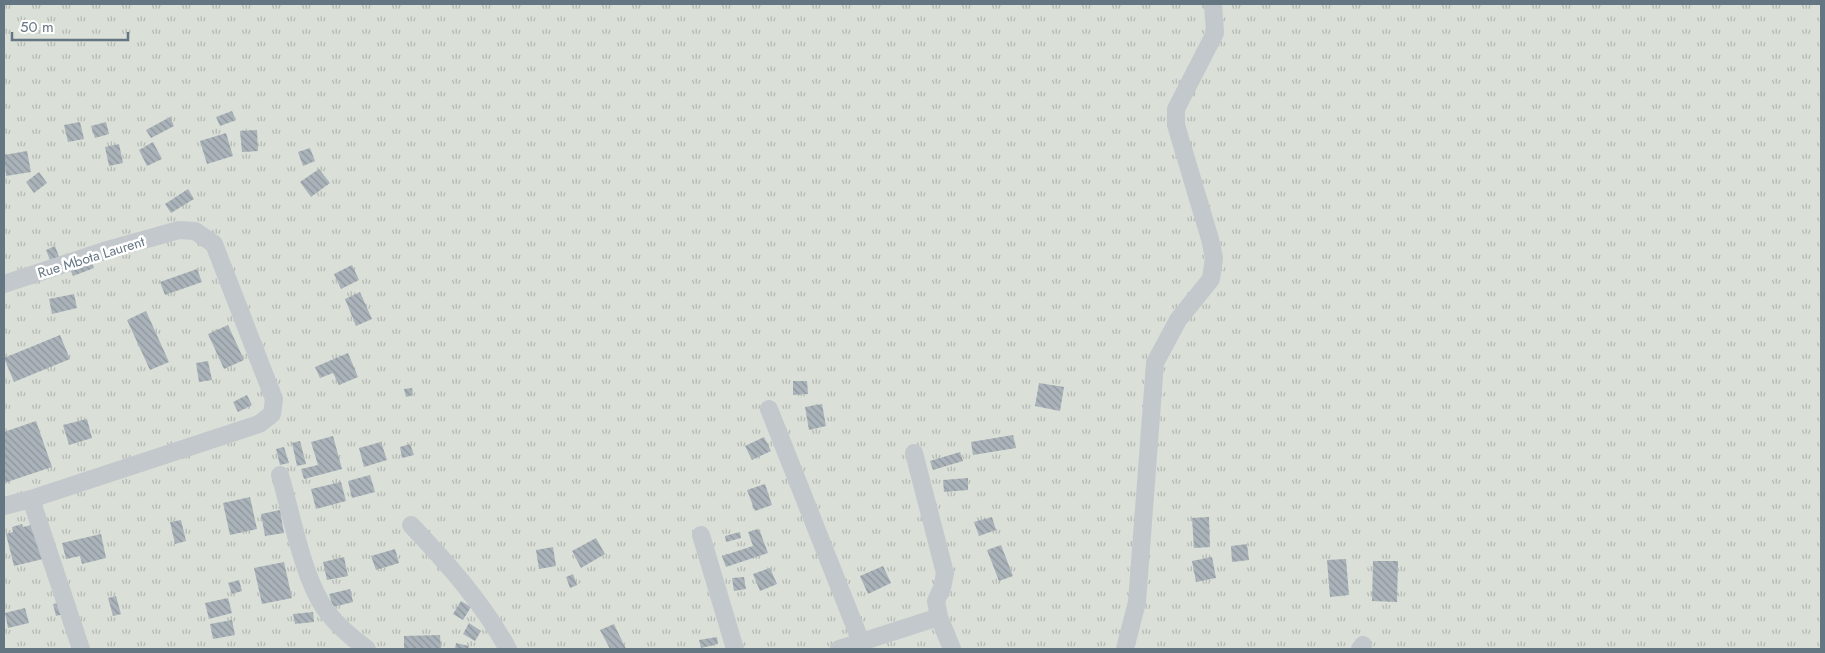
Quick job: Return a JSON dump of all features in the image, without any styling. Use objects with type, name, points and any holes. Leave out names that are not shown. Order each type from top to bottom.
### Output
[{"type":"street","points":[[1125,649],[1136,602],[1155,362],[1178,320],[1211,279],[1214,258],[1176,126],[1176,109],[1215,33],[1213,4]]},
{"type":"street","name":"Rue Mbota Laurent","points":[[4,284],[179,230],[195,231],[214,244],[274,399],[272,414],[259,424],[31,499]]},
{"type":"street","points":[[769,409],[860,642]]},
{"type":"street","points":[[914,453],[944,573],[942,588],[936,600],[939,617],[952,649]]},
{"type":"street","points":[[280,475],[314,589],[327,612],[348,635],[367,649]]},
{"type":"street","points":[[4,506],[31,499],[81,649]]},
{"type":"street","points":[[411,525],[474,596],[508,649]]},
{"type":"street","points":[[701,535],[735,649]]},
{"type":"street","points":[[839,649],[939,617]]},
{"type":"green space","points":[[4,4],[1821,4],[1821,649],[4,649]]},
{"type":"building","points":[[232,111],[236,120],[220,126],[216,117]]},
{"type":"building","points":[[170,117],[174,126],[151,138],[146,130]]},
{"type":"building","points":[[80,122],[84,139],[68,142],[64,125]]},
{"type":"building","points":[[106,122],[109,134],[95,138],[91,126]]},
{"type":"building","points":[[257,130],[258,151],[242,152],[240,131]]},
{"type":"building","points":[[226,133],[233,156],[207,164],[200,141]]},
{"type":"building","points":[[153,142],[162,159],[147,166],[139,150]]},
{"type":"building","points":[[119,144],[123,163],[109,166],[105,147]]},
{"type":"building","points":[[310,148],[315,161],[303,166],[298,152]]},
{"type":"building","points":[[27,151],[31,172],[6,176],[4,155]]},
{"type":"building","points":[[319,169],[330,183],[311,197],[300,182]]},
{"type":"building","points":[[39,172],[47,183],[34,193],[26,182]]},
{"type":"building","points":[[188,189],[194,199],[171,213],[165,204]]},
{"type":"building","points":[[55,246],[61,262],[52,265],[46,250]]},
{"type":"building","points":[[87,251],[94,268],[73,276],[66,259]]},
{"type":"building","points":[[352,265],[359,280],[341,289],[334,274]]},
{"type":"building","points":[[197,269],[202,282],[165,295],[160,282]]},
{"type":"building","points":[[360,292],[372,319],[356,326],[345,299]]},
{"type":"building","points":[[74,294],[77,308],[52,314],[49,299]]},
{"type":"building","points":[[146,311],[169,362],[150,370],[127,320]]},
{"type":"building","points":[[228,325],[244,360],[224,369],[208,334]]},
{"type":"building","points":[[60,335],[70,359],[14,382],[4,358]]},
{"type":"building","points":[[348,353],[358,377],[339,385],[333,373],[320,378],[315,367]]},
{"type":"building","points":[[208,361],[212,380],[199,382],[196,363]]},
{"type":"building","points":[[793,381],[807,381],[808,394],[793,395]]},
{"type":"building","points":[[1039,383],[1064,387],[1060,411],[1035,406]]},
{"type":"building","points":[[412,388],[413,395],[406,397],[404,389]]},
{"type":"building","points":[[247,395],[252,405],[238,412],[233,402]]},
{"type":"building","points":[[822,404],[826,426],[809,430],[805,407]]},
{"type":"building","points":[[87,419],[92,438],[69,445],[63,425]]},
{"type":"building","points":[[36,421],[52,467],[4,483],[4,432]]},
{"type":"building","points":[[1013,435],[1016,448],[973,455],[971,442]]},
{"type":"building","points":[[333,436],[342,469],[304,479],[301,469],[318,465],[311,442]]},
{"type":"building","points":[[764,437],[771,451],[752,460],[745,446]]},
{"type":"building","points":[[300,441],[306,464],[297,466],[292,443]]},
{"type":"building","points":[[381,442],[387,460],[364,467],[359,448]]},
{"type":"building","points":[[410,444],[414,455],[402,458],[400,447]]},
{"type":"building","points":[[284,447],[289,463],[280,465],[276,449]]},
{"type":"building","points":[[960,452],[963,461],[933,470],[930,461]]},
{"type":"building","points":[[370,475],[375,492],[352,498],[348,481]]},
{"type":"building","points":[[968,478],[968,490],[944,492],[943,480]]},
{"type":"building","points":[[341,482],[346,501],[316,509],[311,489]]},
{"type":"building","points":[[765,484],[772,505],[755,511],[747,490]]},
{"type":"building","points":[[250,497],[257,529],[230,535],[223,503]]},
{"type":"building","points":[[280,510],[284,533],[265,536],[261,514]]},
{"type":"building","points":[[992,517],[996,530],[979,536],[974,522]]},
{"type":"building","points":[[1209,517],[1210,547],[1194,548],[1192,518]]},
{"type":"building","points":[[181,520],[186,541],[175,544],[170,522]]},
{"type":"building","points":[[22,524],[23,527],[35,524],[43,559],[14,566],[6,534],[13,532],[12,527]]},
{"type":"building","points":[[759,529],[768,553],[726,567],[722,556],[753,546],[748,532]]},
{"type":"building","points":[[740,532],[741,538],[726,542],[725,536]]},
{"type":"building","points":[[101,534],[106,558],[82,564],[80,556],[66,559],[62,543]]},
{"type":"building","points":[[596,538],[605,554],[581,568],[572,551]]},
{"type":"building","points":[[1247,544],[1249,560],[1232,562],[1231,546]]},
{"type":"building","points":[[1001,545],[1013,576],[999,581],[987,550]]},
{"type":"building","points":[[553,547],[556,566],[539,569],[536,550]]},
{"type":"building","points":[[395,549],[399,563],[376,570],[371,556]]},
{"type":"building","points":[[344,557],[348,576],[327,580],[323,562]]},
{"type":"building","points":[[1212,557],[1216,578],[1196,582],[1192,561]]},
{"type":"building","points":[[1346,559],[1349,595],[1330,597],[1327,560]]},
{"type":"building","points":[[1373,561],[1398,561],[1397,602],[1372,601]]},
{"type":"building","points":[[284,562],[292,598],[262,604],[254,568]]},
{"type":"building","points":[[883,566],[891,583],[868,594],[860,576]]},
{"type":"building","points":[[770,568],[777,584],[760,591],[753,574]]},
{"type":"building","points":[[573,574],[577,585],[570,588],[566,577]]},
{"type":"building","points":[[744,577],[746,589],[734,591],[732,578]]},
{"type":"building","points":[[239,580],[242,591],[232,594],[228,583]]},
{"type":"building","points":[[350,589],[353,602],[333,607],[329,594]]},
{"type":"building","points":[[116,596],[121,614],[113,616],[108,598]]},
{"type":"building","points":[[228,598],[232,613],[209,619],[205,603]]},
{"type":"building","points":[[68,601],[71,612],[56,616],[53,604]]},
{"type":"building","points":[[461,601],[471,607],[463,620],[453,614]]},
{"type":"building","points":[[25,608],[29,623],[8,628],[5,613]]},
{"type":"building","points":[[313,612],[314,622],[295,624],[293,614]]},
{"type":"building","points":[[232,620],[235,635],[213,639],[210,624]]},
{"type":"building","points":[[469,623],[481,631],[475,641],[463,634]]},
{"type":"building","points":[[614,624],[626,649],[610,649],[600,630]]},
{"type":"building","points":[[440,635],[441,648],[404,649],[404,636]]},
{"type":"building","points":[[717,637],[718,644],[701,648],[699,640]]},
{"type":"building","points":[[456,643],[469,646],[468,649],[455,649]]}]
